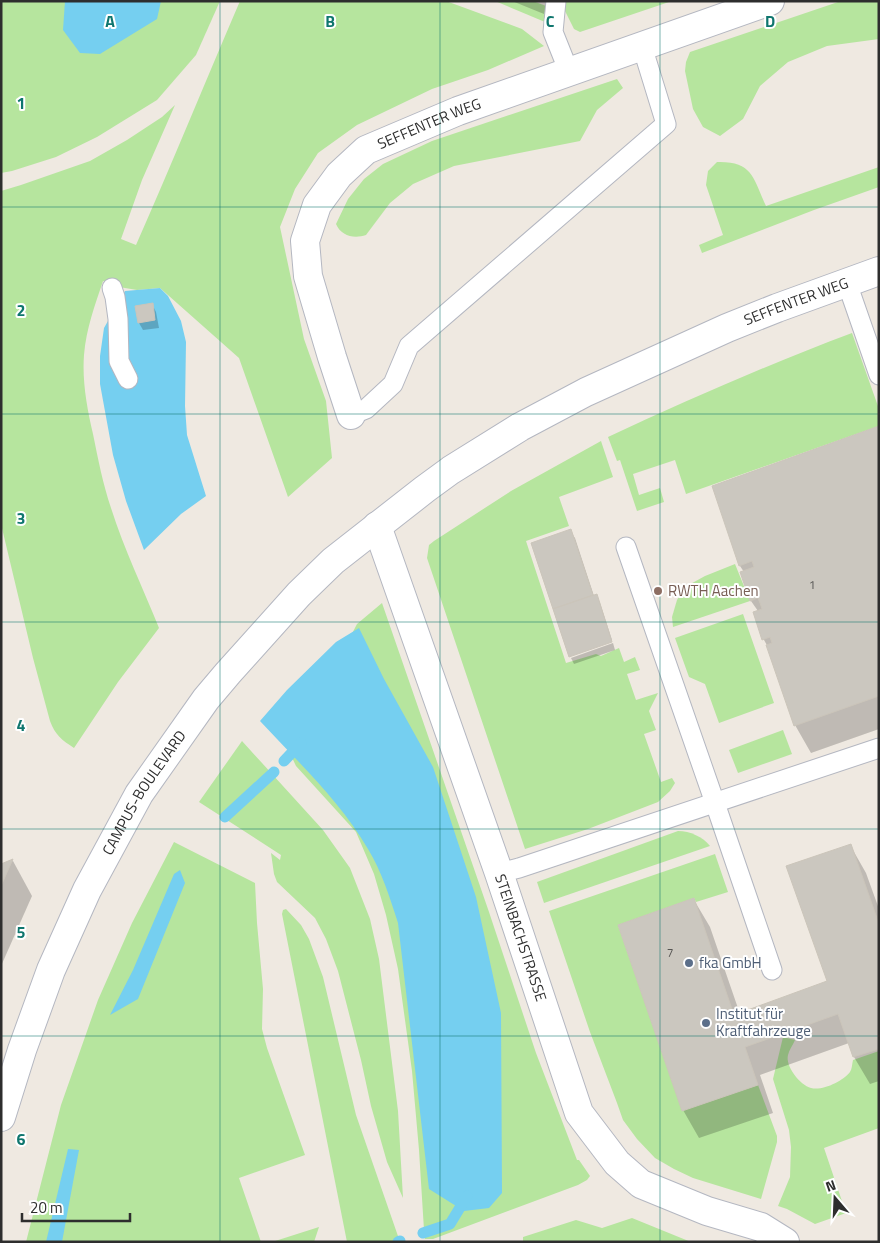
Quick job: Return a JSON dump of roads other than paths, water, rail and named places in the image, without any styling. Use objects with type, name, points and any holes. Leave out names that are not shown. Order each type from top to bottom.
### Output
[{"type":"street","name":"SEFFENTER WEG","points":[[351,415],[308,276],[305,242],[317,205],[339,175],[366,150],[458,111],[770,1]]},
{"type":"street","name":"SEFFENTER WEG","points":[[377,526],[451,470],[520,427],[586,392],[727,328],[879,271]]},
{"type":"street","name":"STEINBACHSTRASSE","points":[[377,526],[499,873],[579,1113],[617,1163],[641,1184],[706,1211],[761,1226],[785,1242]]},
{"type":"street","name":"CAMPUS-BOULEVARD","points":[[1,1117],[22,1050],[51,970],[87,890],[139,794],[206,699],[234,666],[299,594],[333,562],[377,526]]},
{"type":"lane","points":[[556,1],[553,32],[569,72]]},
{"type":"lane","points":[[351,415],[366,409],[394,384],[409,346],[666,124],[642,46]]},
{"type":"lane","points":[[847,283],[879,375]]},
{"type":"lane","points":[[112,288],[118,319],[119,361],[128,379]]},
{"type":"lane","points":[[626,547],[772,970]]},
{"type":"lane","points":[[499,873],[879,748]]},
{"type":"water","points":[[65,1],[161,1],[157,19],[100,54],[80,53],[63,30]]},
{"type":"water","points":[[160,288],[168,296],[181,321],[186,342],[185,406],[187,435],[206,496],[181,514],[144,550],[126,501],[113,455],[100,384],[100,356],[104,328],[125,291]]},
{"type":"water","points":[[359,628],[384,679],[433,767],[476,897],[501,1013],[502,1193],[489,1208],[464,1211],[429,1189],[398,923],[389,895],[373,858],[357,831],[318,782],[260,721],[287,690],[336,642]]},
{"type":"water","points":[[180,870],[185,883],[138,999],[110,1015],[133,970],[174,874]]},
{"type":"water","points":[[68,1149],[79,1150],[62,1242],[46,1242]]},
{"type":"waterway","points":[[284,761],[301,743]]},
{"type":"waterway","points":[[225,817],[274,772]]},
{"type":"waterway","points":[[423,1233],[450,1224],[467,1196]]},
{"type":"place","name":"RWTH Aachen","points":[[658,591]]},
{"type":"place","name":"fka GmbH","points":[[689,963]]},
{"type":"place","name":"Institut für Kraftfahrzeuge","points":[[706,1023]]}]
